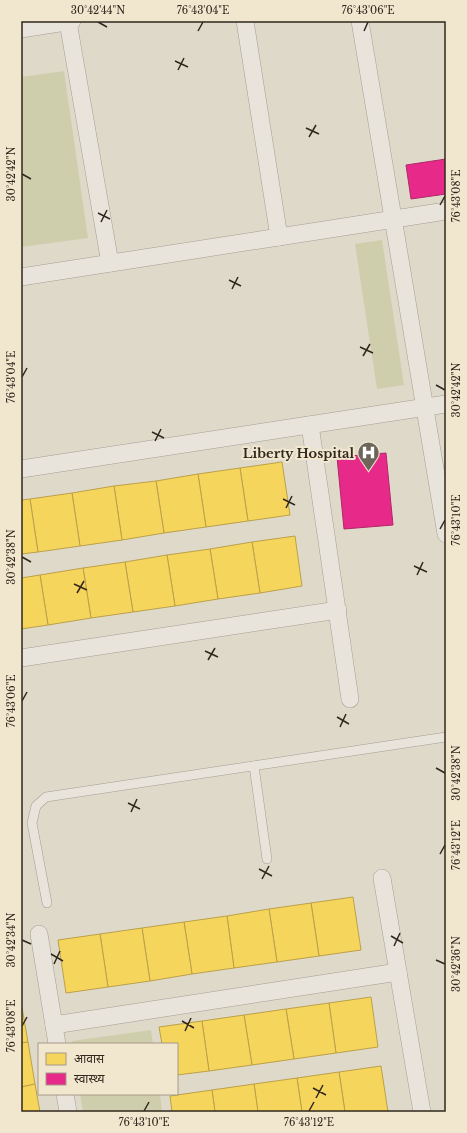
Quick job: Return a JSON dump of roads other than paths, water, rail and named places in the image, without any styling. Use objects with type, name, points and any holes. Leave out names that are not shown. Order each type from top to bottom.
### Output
[{"type":"street","points":[[21,29],[70,21],[110,263]]},
{"type":"street","points":[[245,21],[279,237]]},
{"type":"street","points":[[360,21],[446,534]]},
{"type":"street","points":[[21,277],[446,211]]},
{"type":"street","points":[[21,469],[446,404]]},
{"type":"street","points":[[310,425],[350,700]]},
{"type":"street","points":[[21,658],[338,610]]},
{"type":"street","points":[[382,878],[422,1112]]},
{"type":"street","points":[[39,934],[57,1043]]},
{"type":"street","points":[[54,1025],[398,972]]},
{"type":"street","points":[[65,1095],[68,1112]]},
{"type":"lane","points":[[47,902],[32,823],[36,806],[46,798],[446,737]]},
{"type":"lane","points":[[254,766],[267,859]]},
{"type":"place","name":"Liberty Hospital","points":[[369,472]]}]
